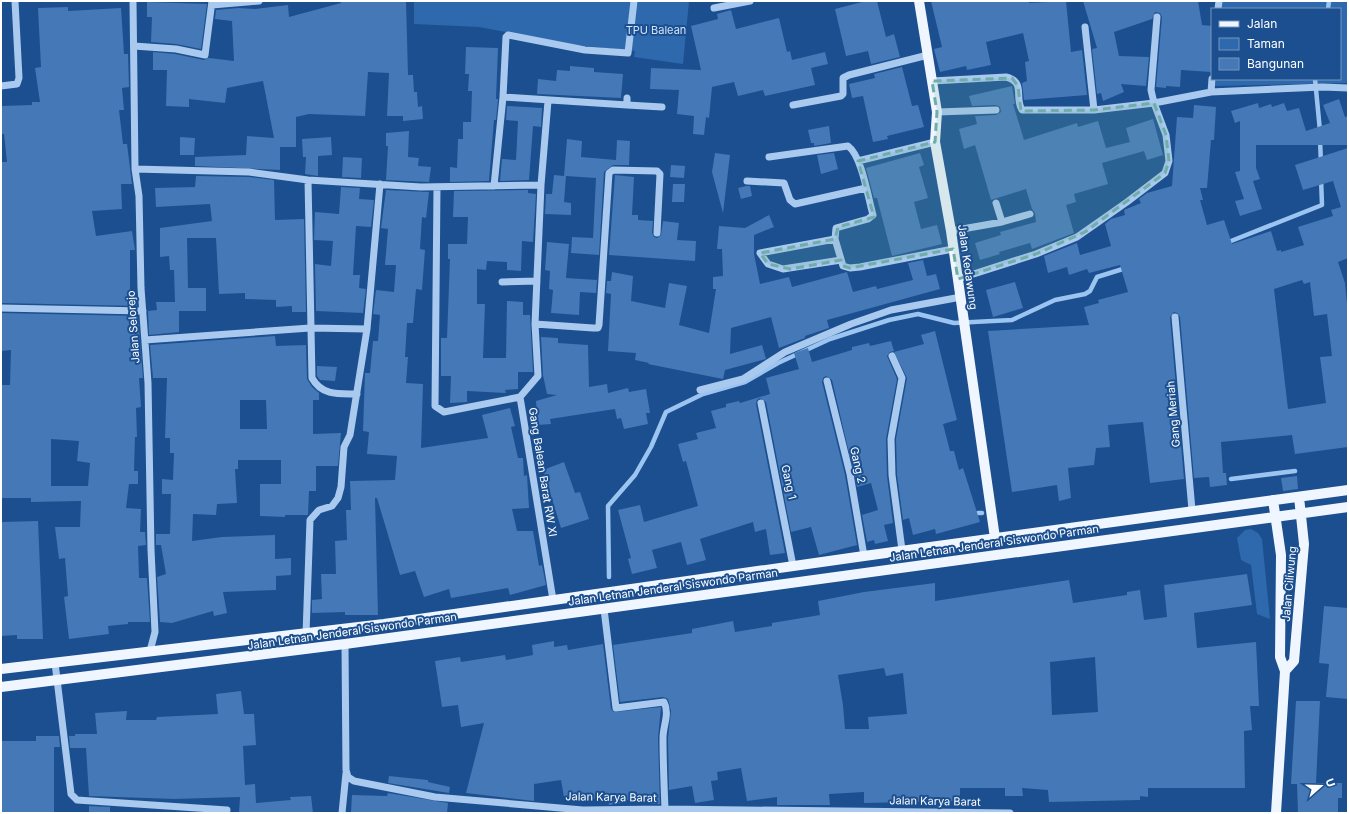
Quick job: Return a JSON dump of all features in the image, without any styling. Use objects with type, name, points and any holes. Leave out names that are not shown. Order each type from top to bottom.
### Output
[{"type":"main road","name":"Jalan Kedawung","points":[[919,1],[937,112],[935,142],[951,231],[995,538]]},
{"type":"main road","name":"Jalan Letnan Jenderal Siswondo Parman","points":[[1,669],[306,634],[902,550],[1348,490]]},
{"type":"main road","name":"Jalan Ciliwung","points":[[1285,671],[1294,661],[1304,549],[1299,496]]},
{"type":"main road","name":"Jalan Ciliwung","points":[[1273,500],[1281,555],[1280,657],[1285,671],[1276,813]]},
{"type":"main road","name":"Jalan Letnan Jenderal Siswondo Parman","points":[[1,687],[345,644],[1348,507]]},
{"type":"street","points":[[1,86],[17,84],[18,78],[15,1]]},
{"type":"street","name":"Jalan Selorejo","points":[[133,1],[135,169],[139,196],[155,632],[150,651]]},
{"type":"street","points":[[134,46],[176,49],[205,55],[212,3],[259,1]]},
{"type":"street","points":[[494,186],[503,97],[505,42],[508,35],[585,50],[628,53],[634,1]]},
{"type":"street","points":[[714,8],[750,1]]},
{"type":"street","points":[[958,279],[1036,254],[1077,237],[1165,173],[1169,161],[1166,135],[1154,104],[1151,90],[1157,17]]},
{"type":"street","points":[[1085,27],[1094,110]]},
{"type":"street","points":[[793,105],[841,96],[844,90],[843,78],[849,75],[928,54]]},
{"type":"street","points":[[932,81],[1006,77],[1015,80],[1022,110],[1094,110],[1154,104],[1211,92],[1322,87],[1348,88]]},
{"type":"street","points":[[1211,92],[1212,80]]},
{"type":"street","points":[[503,97],[548,101],[627,102],[662,107]]},
{"type":"street","name":"Gang Balean Barat RW XI","points":[[548,101],[541,185],[535,324],[538,376],[520,397],[553,600]]},
{"type":"street","points":[[937,112],[996,110]]},
{"type":"street","points":[[858,161],[935,142]]},
{"type":"street","points":[[769,157],[848,146],[852,149],[858,161],[873,215],[872,217],[838,227],[836,229],[835,239],[843,266],[850,268],[953,249]]},
{"type":"street","points":[[135,169],[250,172],[308,180],[437,187],[541,185]]},
{"type":"street","points":[[535,324],[598,328],[609,173],[613,170],[657,171],[660,174],[657,233]]},
{"type":"street","points":[[308,180],[312,378],[316,386],[326,392],[333,394],[358,394]]},
{"type":"street","points":[[747,182],[784,183],[790,200],[795,204],[866,188]]},
{"type":"street","points":[[306,634],[310,520],[319,510],[332,506],[338,498],[341,487],[344,447],[350,435],[358,394],[367,329],[380,184]]},
{"type":"street","points":[[437,187],[435,406],[444,412],[456,411],[520,397]]},
{"type":"street","points":[[996,203],[1002,222]]},
{"type":"street","points":[[951,231],[1002,222],[1030,214]]},
{"type":"street","points":[[835,239],[760,253],[768,264],[783,269],[841,260]]},
{"type":"street","points":[[502,282],[537,281]]},
{"type":"street","points":[[700,390],[743,379],[785,352],[851,324],[891,310],[960,297]]},
{"type":"street","points":[[1,308],[143,312]]},
{"type":"street","name":"Gang Meriah","points":[[1175,317],[1192,510]]},
{"type":"street","points":[[145,340],[310,328],[367,329]]},
{"type":"street","points":[[892,356],[902,378],[891,439],[892,475],[902,550]]},
{"type":"street","name":"Gang 2","points":[[826,381],[850,474],[864,556]]},
{"type":"street","name":"Gang 1","points":[[762,403],[793,566]]},
{"type":"street","points":[[604,609],[616,708],[664,702],[665,704],[667,714],[663,735],[665,809]]},
{"type":"street","points":[[342,813],[346,770],[345,644]]},
{"type":"street","points":[[55,663],[71,794],[77,800],[227,810]]},
{"type":"street","name":"Jalan Karya Barat","points":[[346,770],[348,777],[354,781],[436,797],[583,810],[665,809],[1010,813]]},
{"type":"highlighted area","points":[[1012,78],[1018,86],[1021,111],[1094,110],[1154,103],[1166,135],[1169,161],[1165,173],[1085,232],[1036,254],[958,279],[953,249],[850,268],[843,266],[841,260],[790,269],[768,264],[760,253],[835,239],[838,227],[874,217],[858,161],[935,142],[937,112],[932,81]]},
{"type":"green space","name":"TPU Balean","points":[[414,1],[689,1],[683,64],[634,57],[635,51],[575,45],[479,27],[414,24]]},
{"type":"green space","points":[[1222,1],[1348,1],[1348,83],[1215,86],[1216,80],[1341,80],[1341,8],[1221,8]]},
{"type":"green space","points":[[1251,529],[1258,533],[1262,539],[1270,619],[1257,614],[1251,565],[1241,560],[1237,538],[1245,530]]},
{"type":"building","points":[[341,1],[406,1],[408,75],[413,75],[414,92],[417,92],[418,107],[422,106],[423,119],[403,121],[403,116],[387,116],[389,73],[368,72],[365,116],[309,114],[296,117],[296,147],[280,147],[280,170],[195,166],[195,157],[246,155],[247,136],[274,138],[263,81],[227,88],[225,103],[189,99],[189,107],[166,106],[167,70],[153,70],[153,52],[175,54],[204,60],[209,58],[234,61],[232,21],[215,19],[216,10],[238,8],[255,9],[288,5],[289,17],[341,3]]},
{"type":"building","points":[[866,1],[877,1],[886,37],[894,34],[900,57],[871,64],[868,51],[846,56],[835,9]]},
{"type":"building","points":[[931,1],[1029,1],[1029,3],[1066,1],[1071,52],[1082,50],[1087,95],[1024,100],[1022,83],[1027,81],[1025,62],[1029,61],[1023,33],[986,42],[991,65],[967,70],[966,66],[940,72],[934,49],[942,47]]},
{"type":"building","points":[[1083,1],[1198,1],[1202,25],[1211,26],[1211,72],[1181,70],[1180,87],[1156,87],[1162,17],[1160,13],[1155,12],[1152,19],[1114,32],[1119,56],[1149,57],[1146,86],[1121,84],[1124,92],[1103,101],[1101,93],[1097,94],[1092,49],[1097,48]]},
{"type":"building","points":[[147,2],[207,4],[201,49],[176,44],[151,42],[152,17],[147,17]]},
{"type":"building","points":[[68,7],[68,11],[121,8],[124,54],[128,54],[129,87],[122,88],[124,110],[119,110],[123,144],[127,144],[132,184],[121,184],[122,209],[92,211],[96,236],[132,231],[135,250],[130,250],[130,295],[133,295],[133,303],[137,303],[137,306],[1,303],[1,162],[7,162],[4,134],[1,134],[1,106],[32,105],[32,102],[40,102],[35,68],[41,67],[38,8]]},
{"type":"building","points":[[731,10],[736,29],[779,18],[787,52],[790,51],[792,60],[825,52],[828,64],[811,68],[815,85],[765,96],[763,90],[738,96],[734,82],[712,87],[709,118],[706,117],[704,135],[693,134],[694,116],[677,114],[679,90],[650,89],[651,68],[701,70],[691,26],[718,19],[717,14]]},
{"type":"building","points":[[466,47],[498,48],[496,99],[498,99],[496,120],[494,120],[489,181],[450,182],[450,167],[457,168],[458,139],[463,139],[463,122],[471,122],[472,91],[468,91],[469,74],[465,74]]},
{"type":"building","points":[[570,66],[594,68],[594,72],[623,74],[621,98],[537,94],[538,79],[556,81],[557,70],[570,71]]},
{"type":"building","points":[[902,67],[912,106],[918,105],[924,127],[887,136],[888,139],[873,142],[863,96],[852,98],[849,84],[875,78],[874,74]]},
{"type":"building","points":[[1012,86],[1015,104],[1013,104],[1024,140],[1077,123],[1078,127],[1098,121],[1106,148],[1130,142],[1126,128],[1153,119],[1163,155],[1147,160],[1144,151],[1102,163],[1108,184],[1074,194],[1076,202],[1066,205],[1074,233],[1032,249],[1030,243],[999,252],[1000,254],[980,260],[975,243],[1001,235],[1000,232],[1036,222],[1035,213],[1032,209],[1026,189],[991,200],[975,145],[964,149],[959,129],[977,124],[975,116],[996,115],[1001,112],[1000,107],[996,105],[972,106],[969,96]]},
{"type":"building","points":[[1339,99],[1345,117],[1348,116],[1348,145],[1256,145],[1256,168],[1260,179],[1253,181],[1262,209],[1240,216],[1235,201],[1244,199],[1235,172],[1240,171],[1240,121],[1235,123],[1231,111],[1258,103],[1259,108],[1271,104],[1272,107],[1284,103],[1287,111],[1299,108],[1306,131],[1330,123],[1323,105]]},
{"type":"building","points":[[1194,105],[1216,107],[1214,140],[1211,140],[1207,188],[1200,188],[1203,200],[1200,200],[1207,225],[1224,220],[1232,244],[1271,231],[1277,251],[1281,250],[1281,252],[1304,245],[1298,227],[1333,216],[1331,210],[1341,207],[1333,181],[1303,190],[1295,165],[1348,148],[1348,258],[1338,262],[1345,283],[1348,314],[1348,447],[1295,454],[1292,435],[1221,442],[1223,473],[1226,473],[1227,485],[1210,487],[1209,477],[1194,478],[1180,317],[1174,312],[1170,317],[1184,479],[1150,483],[1143,422],[1108,425],[1110,447],[1096,448],[1094,465],[1068,468],[1071,498],[1059,501],[1057,485],[1012,492],[988,331],[1089,325],[1084,307],[1099,303],[1098,300],[1128,292],[1120,265],[1089,273],[1087,269],[1069,275],[1067,267],[1048,273],[1044,256],[1077,243],[1080,255],[1111,246],[1105,224],[1111,219],[1125,215],[1124,210],[1141,203],[1139,199],[1147,193],[1172,186],[1177,117],[1193,118]],"holes":[[[1302,280],[1304,284],[1310,282],[1314,316],[1327,314],[1332,356],[1320,357],[1326,403],[1288,409],[1274,289]]]},
{"type":"building","points":[[507,106],[542,108],[541,127],[533,126],[529,180],[500,181],[502,159],[516,160],[518,121],[506,120]]},
{"type":"building","points":[[829,126],[831,143],[814,146],[814,143],[811,143],[808,130]]},
{"type":"building","points":[[409,131],[408,157],[419,158],[418,166],[431,167],[429,182],[386,180],[388,146],[386,146],[386,133]]},
{"type":"building","points":[[180,137],[195,138],[194,155],[180,155]]},
{"type":"building","points":[[331,137],[332,155],[318,156],[318,176],[305,174],[306,157],[303,157],[302,139]]},
{"type":"building","points":[[567,139],[582,141],[581,157],[616,160],[617,140],[630,141],[629,165],[613,165],[604,172],[599,255],[571,253],[572,237],[593,238],[596,178],[566,176],[564,202],[571,203],[571,215],[545,214],[546,194],[552,194],[554,175],[564,176]]},
{"type":"building","points":[[715,153],[730,155],[723,213],[712,172]]},
{"type":"building","points":[[834,153],[838,169],[821,174],[817,155]]},
{"type":"building","points":[[920,153],[924,165],[919,167],[928,198],[914,202],[921,229],[937,225],[942,244],[892,256],[877,198],[874,198],[866,168]]},
{"type":"building","points":[[343,157],[362,158],[361,178],[342,177]]},
{"type":"building","points":[[671,165],[685,166],[684,178],[670,177]]},
{"type":"building","points":[[615,175],[634,177],[632,215],[638,215],[638,220],[653,221],[652,233],[654,237],[657,238],[661,235],[663,221],[679,223],[677,240],[696,241],[695,261],[609,255]]},
{"type":"building","points":[[196,176],[249,177],[274,180],[275,220],[304,219],[306,312],[292,312],[292,306],[276,307],[276,300],[245,299],[245,293],[219,294],[216,238],[187,238],[188,288],[206,288],[206,311],[179,311],[179,332],[149,335],[148,311],[157,310],[156,302],[175,302],[174,270],[170,270],[169,256],[160,257],[160,228],[212,221],[210,204],[156,207],[155,188],[195,187]]},
{"type":"building","points":[[673,184],[685,184],[684,202],[672,202]]},
{"type":"building","points":[[750,186],[752,196],[741,199],[738,188]]},
{"type":"building","points":[[341,187],[360,188],[359,199],[374,200],[371,227],[356,226],[353,275],[360,275],[359,288],[366,289],[363,313],[316,311],[315,264],[331,266],[333,241],[314,240],[315,212],[339,214]]},
{"type":"building","points":[[386,190],[429,192],[426,218],[422,217],[420,249],[425,250],[422,290],[416,289],[413,323],[407,323],[405,357],[408,357],[406,383],[423,384],[421,448],[488,438],[482,415],[510,408],[515,426],[511,427],[518,458],[523,458],[524,476],[527,475],[529,508],[512,509],[517,531],[533,531],[539,566],[542,565],[546,585],[510,595],[508,588],[451,598],[449,589],[424,597],[415,571],[400,575],[377,498],[375,498],[378,615],[345,615],[345,612],[312,613],[312,600],[322,599],[321,574],[336,574],[335,541],[347,540],[346,510],[351,510],[350,481],[395,480],[397,456],[367,454],[369,432],[363,431],[365,373],[370,373],[373,341],[378,341],[380,315],[373,314],[376,290],[394,292],[396,265],[385,265],[388,229],[381,228]]},
{"type":"building","points":[[528,190],[528,193],[536,194],[533,242],[522,241],[521,271],[507,270],[507,262],[487,261],[486,270],[477,269],[477,304],[485,304],[483,358],[506,358],[507,301],[523,302],[523,315],[530,315],[533,372],[518,372],[518,389],[505,390],[506,393],[467,391],[467,402],[450,403],[451,376],[441,376],[441,338],[447,338],[450,259],[448,259],[448,244],[467,244],[468,217],[453,217],[454,191]]},
{"type":"building","points":[[769,215],[774,227],[754,235],[754,254],[760,284],[789,277],[792,287],[847,272],[853,292],[876,286],[877,289],[913,280],[908,263],[923,260],[927,276],[936,274],[940,289],[827,320],[829,328],[805,336],[805,338],[779,348],[771,317],[731,328],[730,354],[762,345],[766,359],[725,370],[723,379],[648,364],[649,363],[635,360],[636,353],[608,351],[611,294],[606,293],[607,281],[611,281],[612,272],[633,276],[631,301],[665,308],[669,283],[687,286],[679,325],[709,333],[716,289],[713,289],[713,277],[723,276],[722,249],[717,249],[719,226],[745,228]]},
{"type":"building","points":[[547,242],[569,244],[566,278],[597,280],[596,293],[580,292],[579,315],[551,313],[553,290],[549,289],[550,271],[545,270]]},
{"type":"building","points":[[1015,282],[1023,308],[993,317],[986,290]]},
{"type":"building","points":[[1,313],[138,316],[143,378],[139,378],[141,407],[136,408],[137,437],[135,437],[134,471],[138,471],[138,484],[129,484],[126,508],[141,509],[140,532],[145,532],[146,545],[138,546],[139,578],[147,578],[150,622],[128,622],[128,624],[108,626],[109,634],[69,639],[64,597],[68,596],[65,558],[59,559],[55,527],[80,527],[81,501],[31,502],[31,498],[1,498],[1,385],[10,385],[11,350],[1,351]],"holes":[[[51,439],[79,441],[77,461],[90,463],[88,486],[51,486]]]},
{"type":"building","points":[[935,331],[957,420],[943,424],[950,451],[954,451],[959,470],[963,468],[980,522],[936,534],[935,529],[913,535],[909,518],[903,520],[897,475],[896,439],[907,378],[894,352],[924,344],[921,335]]},
{"type":"building","points":[[275,336],[276,346],[306,345],[307,379],[312,387],[319,393],[319,400],[313,400],[313,434],[341,433],[338,466],[316,466],[316,491],[309,491],[308,515],[285,515],[285,517],[260,516],[260,484],[281,484],[281,460],[238,460],[238,469],[235,469],[237,503],[217,504],[216,515],[193,514],[192,541],[222,537],[275,535],[275,559],[291,558],[291,575],[276,576],[276,590],[223,592],[227,613],[214,616],[213,611],[172,623],[160,622],[157,577],[166,574],[161,545],[156,545],[156,534],[170,534],[171,494],[162,494],[162,479],[173,480],[174,453],[170,453],[170,438],[165,438],[167,378],[153,378],[150,345]],"holes":[[[240,400],[266,400],[267,429],[240,429]]]},
{"type":"building","points":[[541,337],[558,338],[558,343],[588,345],[589,387],[607,384],[608,393],[628,388],[629,392],[646,389],[650,413],[646,413],[648,424],[624,429],[621,418],[617,419],[615,409],[550,419],[551,424],[538,425],[536,401],[557,395],[547,394],[543,375]]},
{"type":"building","points":[[891,341],[894,351],[890,352],[887,356],[897,379],[886,439],[887,476],[893,523],[884,525],[888,541],[875,544],[874,540],[867,542],[862,515],[878,510],[871,483],[857,487],[832,380],[826,376],[823,378],[822,382],[845,475],[857,545],[819,555],[811,527],[791,532],[766,402],[760,398],[757,400],[756,404],[785,553],[770,555],[766,529],[755,532],[753,522],[700,539],[706,560],[687,565],[681,542],[652,550],[657,568],[632,574],[628,559],[631,558],[618,510],[640,505],[644,522],[698,506],[686,461],[683,462],[678,444],[698,439],[696,433],[716,428],[711,411],[726,407],[726,404],[739,401],[740,403],[770,394],[766,378],[799,369],[794,353],[808,348],[812,362],[852,350],[852,347],[869,343],[870,346]]},
{"type":"building","points":[[317,366],[337,367],[335,381],[320,380],[317,376]]},
{"type":"building","points":[[564,462],[575,493],[580,492],[589,519],[561,528],[543,470]]},
{"type":"building","points":[[1297,476],[1298,489],[1283,491],[1281,478]]},
{"type":"building","points":[[38,521],[43,639],[17,639],[17,635],[1,636],[1,522]]},
{"type":"building","points":[[1247,574],[1252,605],[1194,613],[1197,648],[1256,642],[1259,706],[1250,706],[1252,730],[1244,731],[1245,788],[1148,788],[1148,797],[1140,796],[1140,800],[1049,802],[1048,790],[1022,788],[1023,796],[1005,796],[1005,788],[960,788],[960,801],[864,803],[864,792],[829,794],[830,805],[777,805],[777,797],[747,801],[741,768],[717,772],[718,780],[711,781],[714,800],[695,803],[692,786],[669,790],[668,738],[671,711],[668,699],[663,697],[620,702],[613,645],[692,633],[692,629],[733,621],[735,632],[772,626],[772,623],[820,615],[818,601],[864,592],[935,583],[935,601],[1069,580],[1073,603],[1127,595],[1127,592],[1140,590],[1144,620],[1167,617],[1164,585]],"holes":[[[1095,657],[1098,712],[1052,715],[1050,662]],[[884,668],[886,676],[903,673],[907,714],[868,717],[869,729],[845,729],[838,675]]]},
{"type":"building","points":[[1324,606],[1348,608],[1348,699],[1326,697],[1329,664],[1319,663]]},
{"type":"building","points":[[554,641],[554,647],[567,645],[568,650],[603,644],[611,709],[614,712],[661,707],[658,738],[660,804],[648,804],[648,797],[621,801],[621,803],[609,805],[608,797],[577,802],[576,795],[564,797],[561,780],[534,784],[534,801],[466,793],[484,723],[461,727],[458,705],[442,707],[435,661],[460,657],[461,662],[505,655],[506,660],[533,655],[532,645]]},
{"type":"building","points":[[241,691],[244,714],[254,714],[256,745],[243,746],[245,785],[255,784],[256,803],[291,800],[290,797],[311,796],[313,813],[239,813],[240,797],[174,799],[89,796],[86,748],[70,748],[69,736],[75,736],[75,734],[97,734],[95,713],[127,711],[126,720],[156,720],[157,717],[218,714],[216,694]]},
{"type":"building","points":[[1296,701],[1320,701],[1316,783],[1342,783],[1342,798],[1338,798],[1338,813],[1298,813],[1297,784],[1291,784]]},
{"type":"building","points":[[36,736],[59,736],[60,747],[54,747],[54,813],[1,813],[1,741],[36,741]]},
{"type":"building","points":[[389,776],[428,780],[428,782],[450,787],[449,793],[388,783]]},
{"type":"building","points":[[388,793],[448,803],[447,813],[351,813],[352,795],[387,796]]},
{"type":"building","points":[[89,806],[110,807],[110,813],[89,813]]},
{"type":"waterway","points":[[1328,8],[1329,1]]},
{"type":"waterway","points":[[1315,80],[1320,131]]},
{"type":"waterway","points":[[1320,140],[1321,163]]},
{"type":"waterway","points":[[1226,243],[1322,205],[1321,178]]},
{"type":"waterway","points":[[609,577],[608,506],[635,475],[651,447],[666,412],[703,394],[745,382],[778,363],[830,339],[889,320],[918,314],[954,323],[1012,320],[1055,300],[1085,294],[1090,291],[1097,277],[1126,268]]},
{"type":"waterway","points":[[1231,479],[1295,471]]}]
